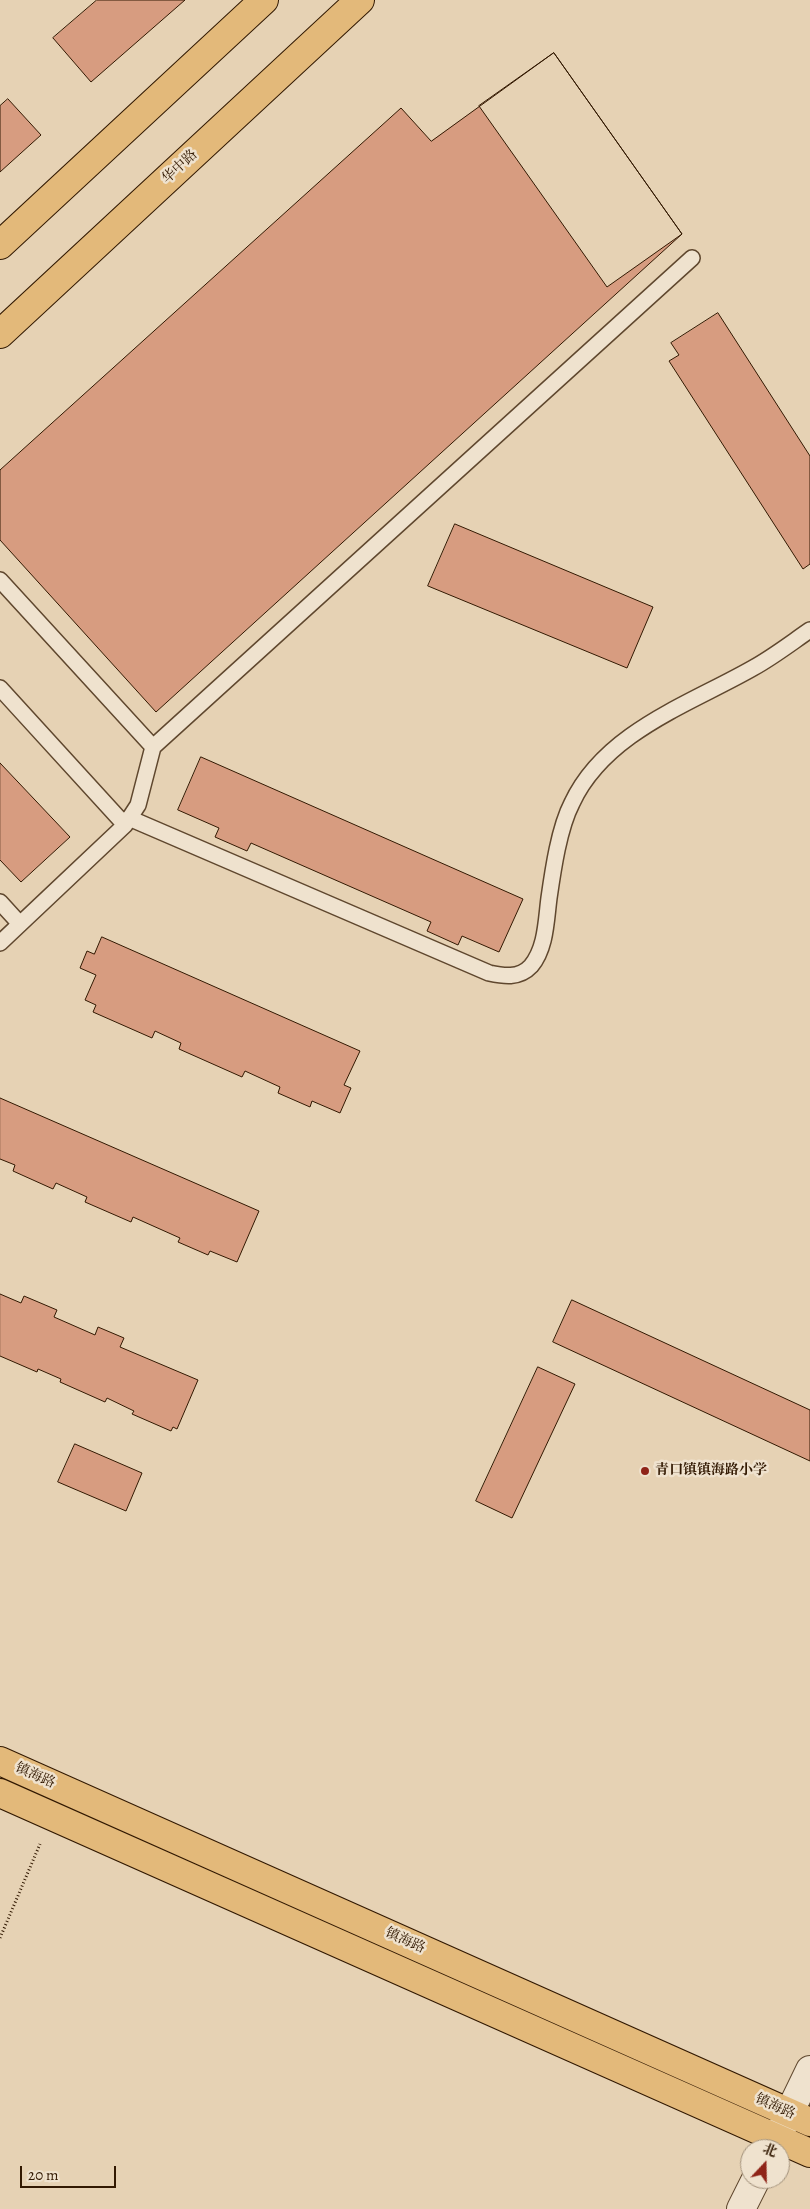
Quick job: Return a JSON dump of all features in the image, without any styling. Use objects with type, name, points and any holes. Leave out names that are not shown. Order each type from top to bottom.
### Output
[{"type":"main road","points":[[0,245],[264,0]]},
{"type":"main road","name":"华中路","points":[[0,334],[360,0]]},
{"type":"main road","name":"镇海路","points":[[0,1761],[800,2118]]},
{"type":"main road","name":"镇海路","points":[[0,1793],[765,2139]]},
{"type":"main road","name":"镇海路","points":[[790,2147],[810,2153]]},
{"type":"street","points":[[778,2139],[800,2118],[810,2070]]},
{"type":"street","points":[[741,2209],[751,2189]]},
{"type":"lane","points":[[0,943],[127,821],[138,804],[153,748],[692,258]]},
{"type":"lane","points":[[0,580],[153,748]]},
{"type":"lane","points":[[0,688],[127,821],[489,973],[510,978],[530,968],[542,948],[555,859],[571,804],[587,777],[609,754],[640,728],[755,667],[810,630]]},
{"type":"lane","points":[[0,902],[20,924]]},
{"type":"path","points":[[0,1938],[52,1816]]},
{"type":"building","points":[[97,0],[185,0],[91,82],[53,38]]},
{"type":"building","points":[[554,53],[682,234],[607,287],[479,106]]},
{"type":"building","points":[[554,53],[682,234],[156,712],[0,540],[0,470],[401,108],[431,141]]},
{"type":"building","points":[[8,99],[41,135],[0,172],[0,106]]},
{"type":"building","points":[[718,313],[810,456],[810,564],[803,569],[669,361],[679,355],[671,343]]},
{"type":"building","points":[[455,524],[653,607],[627,668],[428,586]]},
{"type":"building","points":[[201,757],[523,899],[499,952],[462,936],[458,945],[427,931],[431,922],[251,843],[247,851],[215,837],[219,828],[178,810]]},
{"type":"building","points":[[0,763],[70,837],[21,882],[0,860]]},
{"type":"building","points":[[102,937],[360,1051],[344,1085],[351,1088],[340,1113],[312,1101],[310,1107],[278,1093],[280,1087],[245,1071],[242,1077],[179,1049],[181,1043],[155,1031],[152,1038],[93,1012],[96,1005],[85,1000],[96,975],[80,968],[87,951],[94,954]]},
{"type":"building","points":[[0,1098],[259,1211],[237,1262],[210,1251],[208,1255],[178,1242],[180,1238],[133,1217],[131,1222],[85,1202],[87,1197],[56,1183],[53,1189],[13,1171],[15,1165],[0,1159]]},
{"type":"building","points":[[0,1294],[21,1303],[24,1296],[57,1310],[54,1317],[95,1335],[98,1327],[124,1338],[120,1347],[198,1380],[177,1429],[173,1427],[171,1431],[132,1414],[134,1411],[107,1398],[105,1402],[60,1382],[61,1379],[38,1369],[37,1372],[0,1356]]},
{"type":"building","points":[[572,1300],[810,1410],[810,1461],[553,1342]]},
{"type":"building","points":[[538,1367],[575,1384],[512,1518],[476,1501]]},
{"type":"building","points":[[75,1444],[142,1473],[126,1511],[58,1482]]},
{"type":"place","name":"青口镇镇海路小学","points":[[645,1471]]}]
